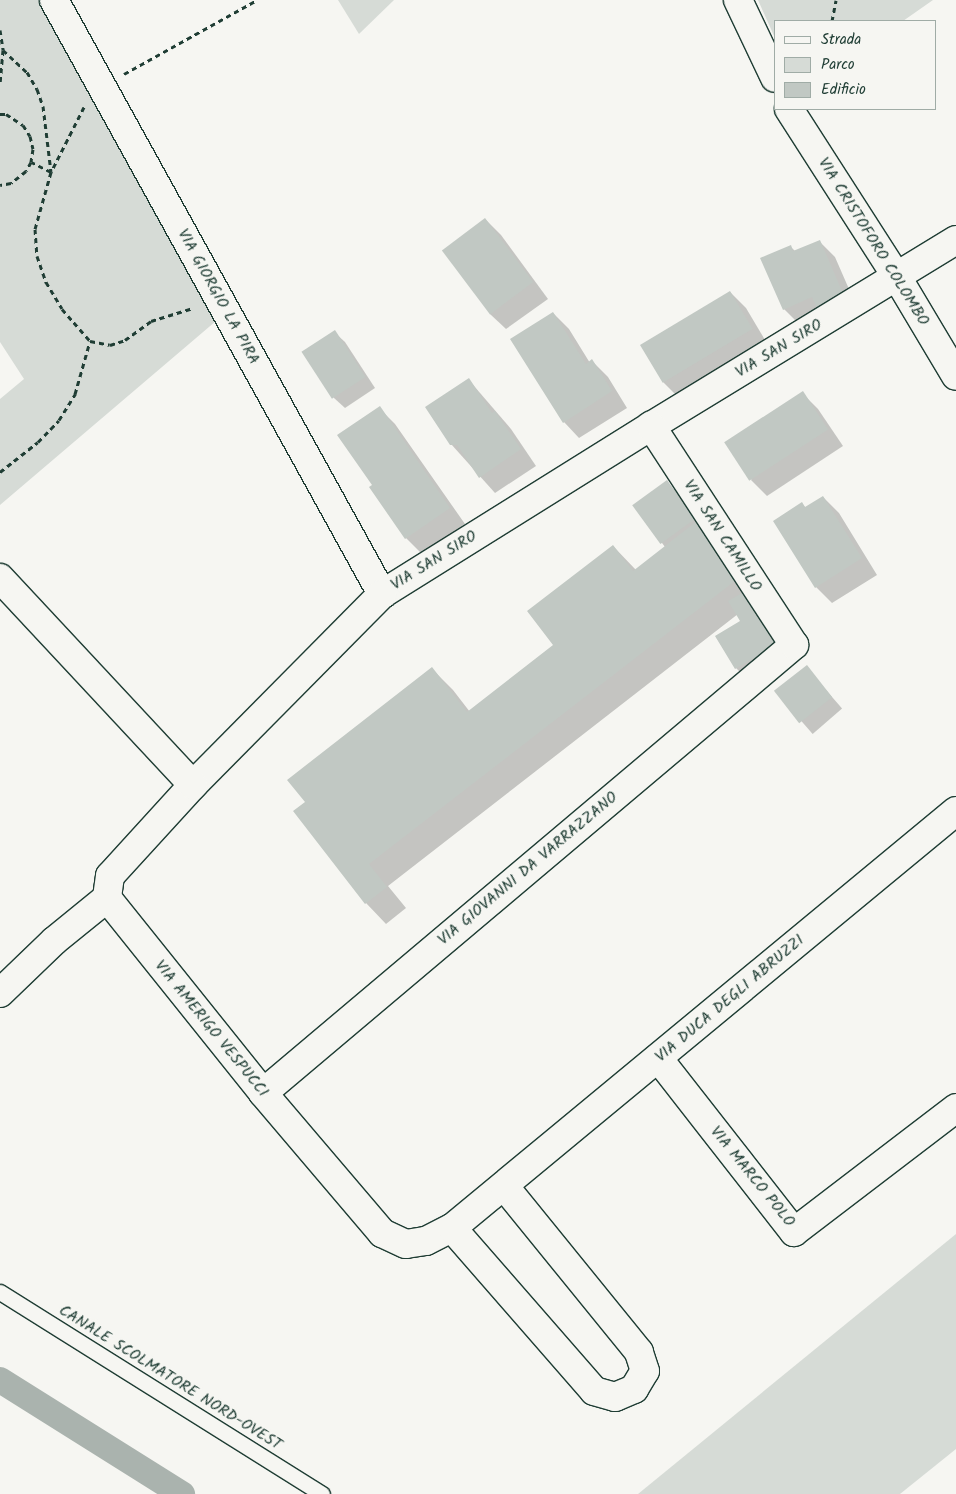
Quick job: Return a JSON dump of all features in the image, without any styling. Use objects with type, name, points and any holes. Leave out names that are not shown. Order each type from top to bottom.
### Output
[{"type":"street","name":"VIA GIORGIO LA PIRA","points":[[54,0],[382,594]]},
{"type":"street","points":[[738,0],[774,76]]},
{"type":"street","name":"VIA CRISTOFORO COLOMBO","points":[[790,110],[897,277],[956,376]]},
{"type":"street","name":"VIA SAN SIRO","points":[[193,785],[382,594],[651,426],[956,240]]},
{"type":"street","name":"VIA SAN CAMILLO","points":[[651,426],[794,645]]},
{"type":"street","points":[[0,993],[54,942],[107,898],[110,876],[193,785],[1,582]]},
{"type":"street","name":"VIA GIOVANNI DA VARRAZZANO","points":[[263,1093],[794,645]]},
{"type":"street","name":"VIA DUCA DEGLI ABRUZZI","points":[[426,1241],[452,1228],[504,1186],[956,811]]},
{"type":"street","name":"VIA AMERIGO VESPUCCI","points":[[107,898],[263,1093],[382,1233],[406,1244],[426,1241]]},
{"type":"street","name":"VIA MARCO POLO","points":[[658,1058],[794,1232],[956,1108]]},
{"type":"street","points":[[452,1228],[594,1392],[615,1397],[634,1390],[645,1371],[639,1352],[504,1186]]},
{"type":"lane","name":"CANALE SCOLMATORE NORD-OVEST","points":[[0,1292],[322,1494]]},
{"type":"path","points":[[220,300],[151,320],[139,332],[118,343],[110,345],[90,341],[62,309],[46,282],[37,256],[36,229],[51,172],[90,94],[257,0]]},
{"type":"path","points":[[832,20],[836,0]]},
{"type":"path","points":[[0,30],[2,50],[0,85]]},
{"type":"path","points":[[2,50],[26,72],[37,89],[44,106],[51,172]]},
{"type":"path","points":[[0,114],[6,114],[23,125],[30,136],[33,149],[31,162],[19,178],[11,183],[0,185]]},
{"type":"path","points":[[31,162],[51,172]]},
{"type":"path","points":[[0,472],[38,442],[59,420],[75,394],[90,341]]},
{"type":"green space","points":[[0,0],[39,0],[216,321],[0,505],[0,399],[24,379],[0,342]]},
{"type":"green space","points":[[338,0],[394,0],[359,34]]},
{"type":"green space","points":[[758,0],[933,0],[904,20],[774,20],[774,36]]},
{"type":"green space","points":[[956,1234],[956,1449],[900,1494],[638,1494]]},
{"type":"building","points":[[485,218],[533,282],[490,314],[442,250]]},
{"type":"building","points":[[820,240],[844,296],[817,308],[812,297],[783,310],[760,258],[791,245],[793,251]]},
{"type":"building","points":[[730,291],[753,329],[663,383],[640,345]]},
{"type":"building","points":[[553,312],[586,364],[592,359],[612,391],[563,423],[510,339]]},
{"type":"building","points":[[335,330],[365,377],[332,399],[301,352]]},
{"type":"building","points":[[469,378],[492,413],[495,411],[521,449],[479,478],[457,445],[450,445],[425,407]]},
{"type":"building","points":[[803,391],[828,430],[749,481],[724,442]]},
{"type":"building","points":[[380,406],[450,508],[405,539],[369,487],[372,485],[337,435]]},
{"type":"building","points":[[667,480],[695,519],[660,544],[632,505]]},
{"type":"building","points":[[823,496],[862,558],[815,588],[773,521],[802,502],[805,507]]},
{"type":"building","points":[[697,521],[740,577],[369,864],[387,887],[365,904],[293,811],[305,802],[287,780],[432,667],[467,712],[553,645],[527,611],[613,545],[633,571]]},
{"type":"building","points":[[749,589],[786,648],[769,659],[764,652],[735,669],[715,636],[740,621],[728,601]]},
{"type":"building","points":[[807,665],[832,697],[799,723],[774,691]]},
{"type":"waterway","points":[[0,1380],[182,1494]]}]
